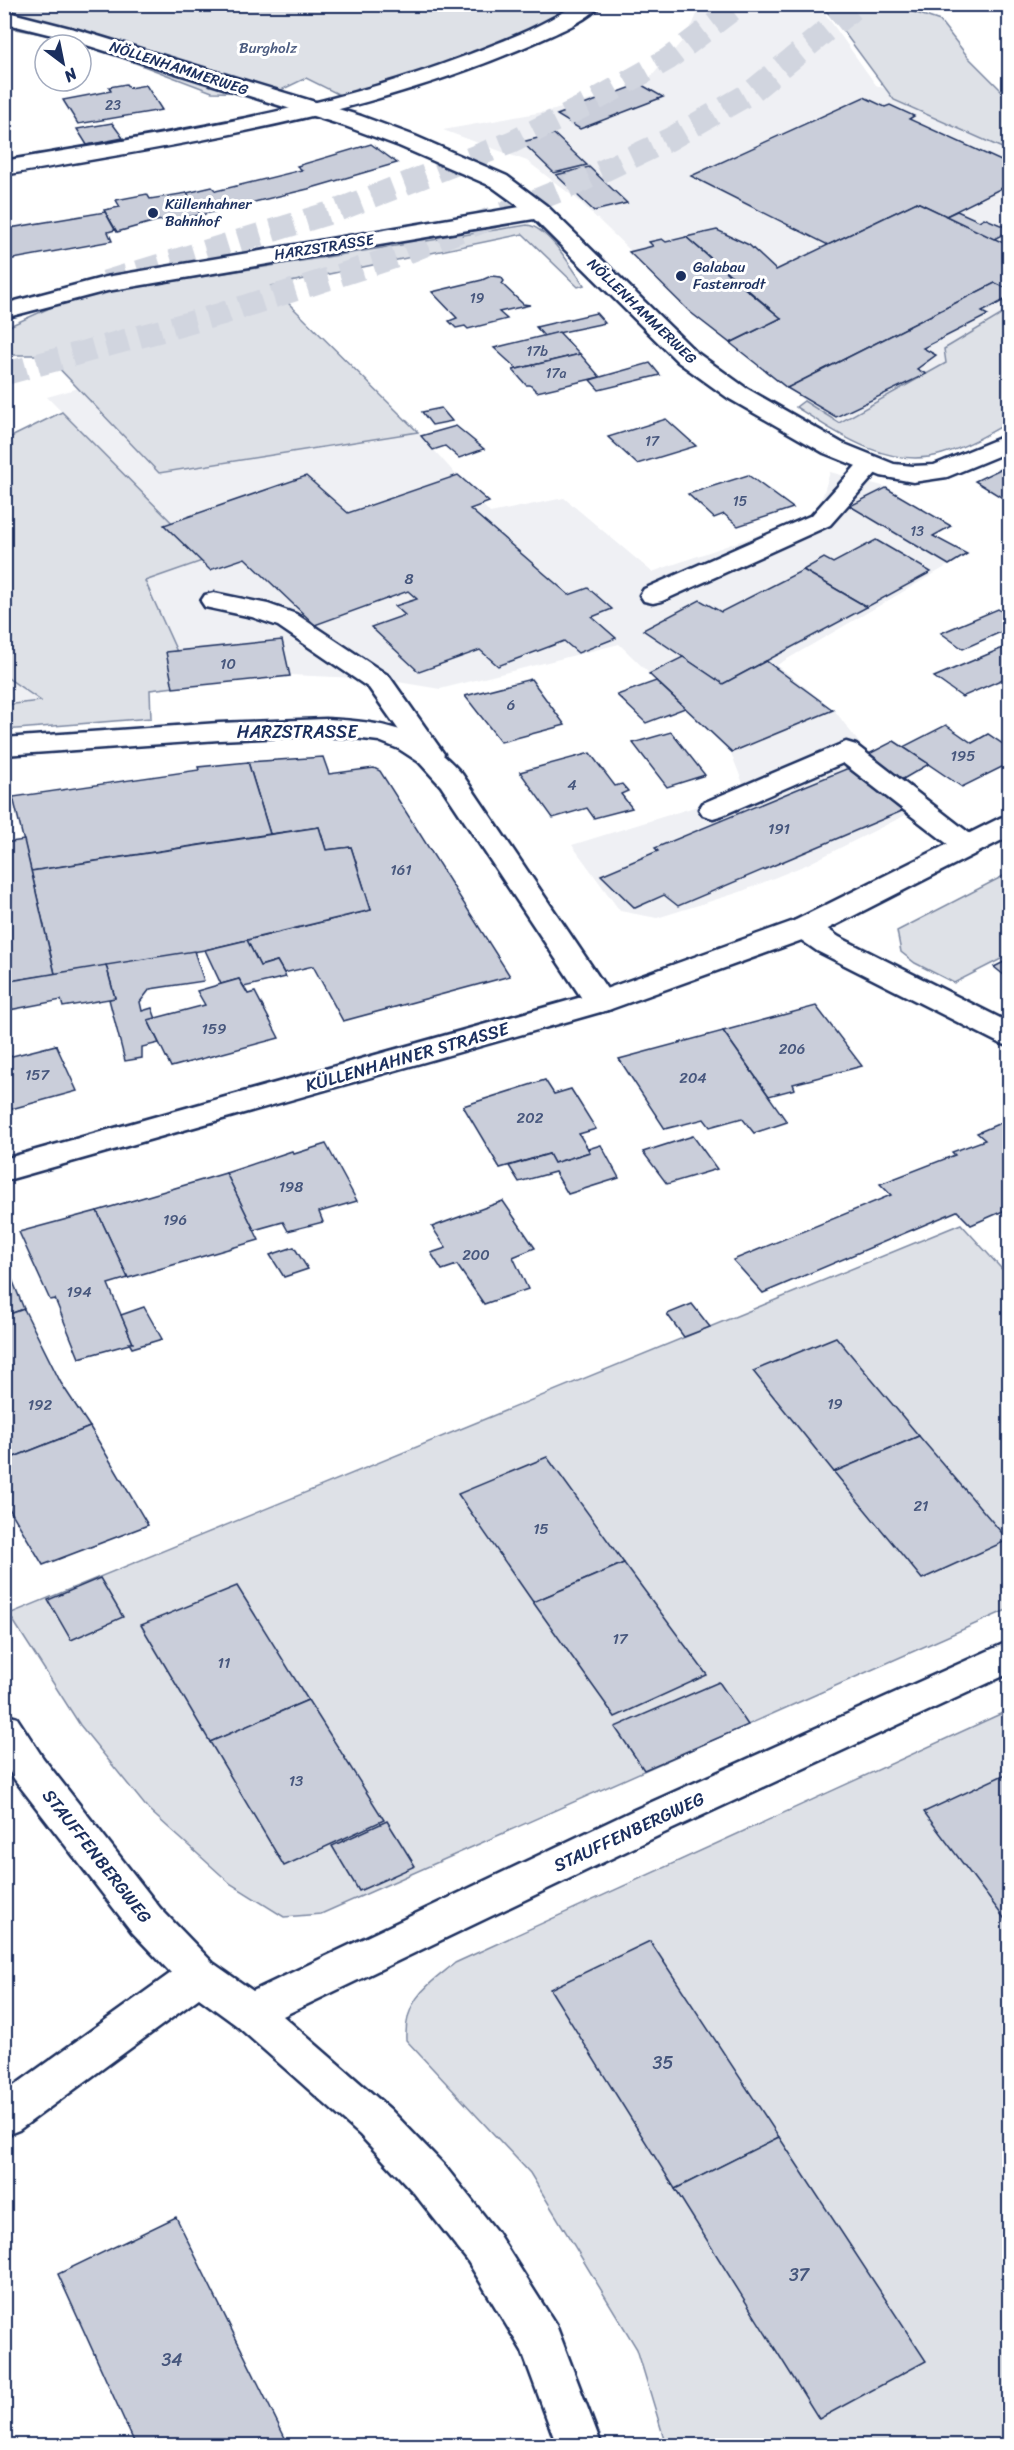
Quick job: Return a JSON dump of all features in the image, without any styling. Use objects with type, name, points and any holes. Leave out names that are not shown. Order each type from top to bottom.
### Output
[{"type":"street","points":[[318,111],[396,90],[465,65],[527,38],[591,4]]},
{"type":"street","name":"NÖLLENHAMMERWEG","points":[[4,17],[71,34],[318,111],[407,141],[499,181],[538,211],[687,357],[737,393],[833,448],[871,465],[890,471],[913,474],[938,472],[1010,441]]},
{"type":"street","name":"NÖLLENHAMMERWEG","points":[[4,168],[318,111]]},
{"type":"street","name":"HARZSTRASSE","points":[[4,311],[106,284],[538,211]]},
{"type":"street","points":[[653,595],[821,520],[871,465]]},
{"type":"street","points":[[214,601],[259,610],[287,620],[379,682],[430,754]]},
{"type":"street","name":"HARZSTRASSE","points":[[4,747],[292,728],[360,730],[398,738],[430,754],[452,780],[600,1002]]},
{"type":"street","points":[[713,809],[846,751],[968,846]]},
{"type":"street","name":"KÜLLENHAHNER STRASSE","points":[[4,1170],[600,1002],[804,928],[1010,824]]},
{"type":"street","points":[[804,928],[828,944],[1010,1036]]},
{"type":"street","name":"STAUFFENBERGWEG","points":[[250,2012],[648,1822],[1010,1656]]},
{"type":"street","name":"STAUFFENBERGWEG","points":[[4,1729],[29,1769],[146,1920],[199,1975],[250,2012],[375,2122],[429,2179],[482,2246],[540,2340],[580,2445]]},
{"type":"street","points":[[4,2117],[199,1975]]},
{"type":"shaded area","points":[[701,5],[819,5],[876,85],[941,113],[1009,119],[1009,406],[849,430],[804,401],[691,309],[578,200],[527,161],[443,130],[554,110],[644,85],[689,33]]},
{"type":"shaded area","points":[[307,324],[418,432],[490,513],[564,498],[652,572],[812,516],[823,495],[830,472],[890,488],[848,505],[949,565],[777,665],[835,711],[875,764],[926,805],[808,864],[740,892],[657,918],[620,911],[572,845],[746,791],[731,753],[619,644],[440,689],[380,679],[290,675],[192,685],[145,581],[207,559],[47,397]]},
{"type":"shaded area","points":[[5,676],[41,702],[5,705]]},
{"type":"green space","name":"Burgholz","points":[[4,5],[576,5],[549,21],[494,47],[348,99],[306,78],[275,93],[212,92],[93,47],[93,33],[37,33],[5,27]]},
{"type":"green space","points":[[820,5],[893,5],[940,21],[968,57],[1009,98],[1009,151],[894,100],[835,20]]},
{"type":"green space","points":[[527,225],[535,227],[551,240],[584,285],[578,287],[523,234],[271,286],[418,432],[159,473],[50,359],[38,355],[5,355],[5,328],[65,301],[94,294]]},
{"type":"green space","points":[[1009,310],[1009,422],[968,444],[942,454],[922,458],[884,453],[847,438],[796,407],[804,401],[839,423],[946,363],[944,349]]},
{"type":"green space","points":[[62,412],[208,559],[145,581],[192,685],[150,690],[151,718],[5,730],[5,705],[41,701],[5,676],[5,440]]},
{"type":"green space","points":[[1009,873],[1009,955],[954,983],[915,963],[901,952],[897,931]]},
{"type":"green space","points":[[961,1224],[1009,1277],[1009,1609],[321,1914],[284,1917],[231,1884],[148,1809],[80,1725],[9,1614]]},
{"type":"green space","points":[[1009,1710],[1009,2445],[666,2445],[637,2349],[530,2173],[406,2040],[406,2026],[413,2004],[427,1987],[455,1963]]},
{"type":"building","points":[[126,84],[129,88],[146,85],[162,110],[78,124],[63,100],[111,91],[109,87]]},
{"type":"building","points":[[640,84],[663,97],[580,129],[557,115]]},
{"type":"building","points":[[864,97],[885,107],[890,105],[914,116],[909,119],[1010,165],[1010,184],[946,216],[917,202],[828,245],[691,176]]},
{"type":"building","points":[[112,123],[123,138],[87,145],[77,129]]},
{"type":"building","points":[[554,134],[587,165],[554,173],[522,142]]},
{"type":"building","points":[[371,144],[397,163],[308,189],[201,215],[187,193],[212,187],[216,191],[302,170],[297,166]]},
{"type":"building","points":[[589,167],[627,203],[594,211],[556,175]]},
{"type":"building","name":"Küllenhahner Bahnhof","points":[[187,193],[201,215],[156,221],[117,232],[104,210],[120,207],[116,200],[147,194],[150,199]]},
{"type":"building","points":[[917,202],[1010,246],[1010,290],[995,283],[787,388],[730,343],[781,318],[686,237],[717,230],[749,245],[776,270]]},
{"type":"building","points":[[957,211],[979,221],[984,218],[1010,231],[994,239],[946,216]]},
{"type":"building","points":[[105,212],[115,230],[108,232],[112,241],[8,260],[4,254],[4,229]]},
{"type":"building","points":[[686,237],[781,318],[730,343],[690,312],[629,252],[653,246],[649,242],[662,239],[666,242]]},
{"type":"building","points":[[491,276],[501,277],[504,281],[502,284],[523,304],[530,305],[499,312],[507,319],[468,329],[465,326],[456,328],[449,321],[457,318],[432,292]]},
{"type":"building","points":[[995,283],[1010,290],[1010,297],[982,312],[988,315],[923,348],[936,355],[917,369],[926,374],[836,417],[787,388]]},
{"type":"building","points":[[596,313],[605,323],[544,336],[536,327]]},
{"type":"building","points":[[559,332],[580,354],[517,369],[494,348]]},
{"type":"building","points":[[580,354],[600,377],[537,392],[530,385],[526,385],[513,370]]},
{"type":"building","points":[[650,363],[660,375],[599,390],[590,380]]},
{"type":"building","points":[[441,408],[452,421],[432,425],[422,412]]},
{"type":"building","points":[[666,419],[696,446],[637,464],[608,437]]},
{"type":"building","points":[[456,426],[484,449],[459,458],[445,446],[433,450],[421,436]]},
{"type":"building","points":[[1009,465],[1010,496],[1004,499],[975,481]]},
{"type":"building","points":[[458,475],[489,502],[470,509],[569,595],[588,588],[612,609],[592,617],[616,638],[578,653],[564,641],[498,666],[480,650],[419,672],[371,627],[405,615],[395,606],[417,599],[408,591],[315,625],[245,558],[210,570],[164,525],[306,476],[348,513]]},
{"type":"building","points":[[748,475],[793,508],[738,526],[724,514],[714,518],[688,494]]},
{"type":"building","points":[[886,488],[951,526],[933,536],[967,554],[949,565],[850,506]]},
{"type":"building","points":[[876,540],[931,572],[867,607],[803,570],[824,558],[833,563]]},
{"type":"building","points":[[803,570],[867,607],[723,684],[643,630],[700,600],[721,612]]},
{"type":"building","points":[[998,609],[1010,617],[1010,628],[963,649],[941,633]]},
{"type":"building","points":[[282,640],[290,676],[173,688],[166,652]]},
{"type":"building","points":[[1010,645],[1010,676],[962,697],[934,677]]},
{"type":"building","points":[[683,657],[723,684],[766,661],[833,710],[732,752],[649,674]]},
{"type":"building","points":[[531,679],[565,725],[501,742],[465,696]]},
{"type":"building","points":[[656,681],[685,708],[646,723],[617,695]]},
{"type":"building","points":[[946,725],[972,743],[988,734],[1010,749],[1010,763],[962,787],[903,747]]},
{"type":"building","points":[[671,732],[705,775],[667,787],[633,743]]},
{"type":"building","points":[[894,741],[929,764],[898,782],[867,755]]},
{"type":"building","points":[[590,753],[615,786],[622,784],[628,791],[621,794],[632,808],[594,818],[587,808],[553,818],[520,772]]},
{"type":"building","points":[[323,757],[329,774],[374,768],[380,771],[510,976],[343,1021],[313,966],[284,973],[277,961],[260,966],[247,940],[371,910],[351,847],[326,850],[319,827],[270,834],[248,762]]},
{"type":"building","points":[[248,762],[270,834],[31,871],[13,797],[199,770],[198,767]]},
{"type":"building","points":[[851,767],[902,811],[678,906],[664,895],[635,908],[601,875],[658,851],[655,848]]},
{"type":"building","points":[[319,827],[326,850],[351,847],[371,910],[205,950],[55,974],[31,871]]},
{"type":"building","points":[[24,840],[55,974],[4,982],[4,843]]},
{"type":"building","points":[[247,940],[260,966],[277,961],[286,977],[244,987],[239,979],[221,984],[205,950]]},
{"type":"building","points":[[194,951],[204,981],[150,989],[140,1002],[142,1011],[152,1008],[156,1019],[148,1020],[159,1043],[142,1047],[142,1058],[125,1061],[109,999],[115,998],[106,965]]},
{"type":"building","points":[[1010,959],[1010,980],[994,967]]},
{"type":"building","points":[[106,965],[115,998],[63,1007],[61,1000],[4,1011],[4,982]]},
{"type":"building","points":[[239,979],[248,994],[255,992],[279,1038],[171,1067],[148,1020],[205,1005],[197,991]]},
{"type":"building","points":[[816,1006],[862,1066],[793,1084],[795,1089],[769,1096],[723,1031]]},
{"type":"building","points":[[723,1031],[787,1122],[754,1133],[742,1118],[710,1127],[704,1119],[665,1129],[619,1059]]},
{"type":"building","points":[[56,1045],[77,1091],[4,1111],[4,1058]]},
{"type":"building","points":[[545,1080],[554,1094],[571,1089],[596,1129],[579,1134],[590,1152],[554,1163],[549,1154],[500,1168],[463,1106]]},
{"type":"building","points":[[1010,1119],[1010,1208],[971,1225],[957,1211],[763,1293],[733,1260],[891,1195],[880,1184],[955,1155],[952,1152],[985,1140],[977,1133]]},
{"type":"building","points":[[693,1136],[717,1169],[667,1184],[643,1152]]},
{"type":"building","points":[[326,1144],[357,1201],[319,1212],[323,1222],[288,1231],[283,1222],[254,1230],[226,1173],[292,1151],[294,1154]]},
{"type":"building","points":[[601,1145],[619,1178],[568,1194],[555,1172],[519,1182],[509,1166],[549,1154],[554,1163],[590,1152],[588,1149]]},
{"type":"building","points":[[226,1173],[259,1240],[128,1278],[97,1211]]},
{"type":"building","points":[[503,1201],[535,1248],[513,1257],[528,1289],[484,1304],[457,1265],[442,1270],[431,1253],[446,1248],[432,1227]]},
{"type":"building","points":[[97,1211],[128,1278],[108,1284],[133,1343],[79,1358],[55,1299],[50,1300],[19,1232]]},
{"type":"building","points":[[294,1247],[308,1269],[284,1277],[270,1255]]},
{"type":"building","points":[[4,1259],[24,1309],[4,1316]]},
{"type":"building","points":[[692,1304],[710,1327],[684,1337],[667,1314]]},
{"type":"building","points":[[144,1307],[162,1339],[132,1348],[129,1343],[133,1343],[121,1315]]},
{"type":"building","points":[[24,1309],[61,1383],[90,1427],[4,1461],[4,1316]]},
{"type":"building","points":[[836,1337],[919,1436],[834,1472],[753,1371]]},
{"type":"building","points":[[90,1427],[148,1525],[43,1565],[4,1500],[4,1461]]},
{"type":"building","points":[[919,1436],[1008,1540],[922,1579],[834,1472]]},
{"type":"building","points":[[547,1457],[624,1563],[533,1602],[458,1494]]},
{"type":"building","points":[[624,1563],[707,1675],[615,1717],[533,1602]]},
{"type":"building","points":[[100,1578],[123,1617],[71,1640],[48,1600]]},
{"type":"building","points":[[237,1586],[308,1700],[210,1742],[141,1625]]},
{"type":"building","points":[[719,1682],[748,1725],[644,1770],[615,1727]]},
{"type":"building","points":[[308,1700],[384,1820],[284,1866],[210,1742]]},
{"type":"building","points":[[1010,1772],[1010,1926],[924,1812]]},
{"type":"building","points":[[387,1821],[415,1866],[359,1891],[332,1846]]},
{"type":"building","points":[[650,1941],[779,2137],[675,2189],[550,1989]]},
{"type":"building","points":[[779,2137],[926,2361],[819,2419],[675,2189]]},
{"type":"building","points":[[176,2217],[289,2446],[136,2446],[58,2274]]},
{"type":"tunnel","points":[[105,282],[333,212],[512,142],[590,103],[668,59],[740,4]]},
{"type":"tunnel","points":[[4,374],[221,314],[398,256],[573,185],[670,139],[750,93],[859,4]]},
{"type":"place","name":"Küllenhahner Bahnhof","points":[[153,213]]},
{"type":"place","name":"Galabau Fastenrodt","points":[[681,276]]}]
